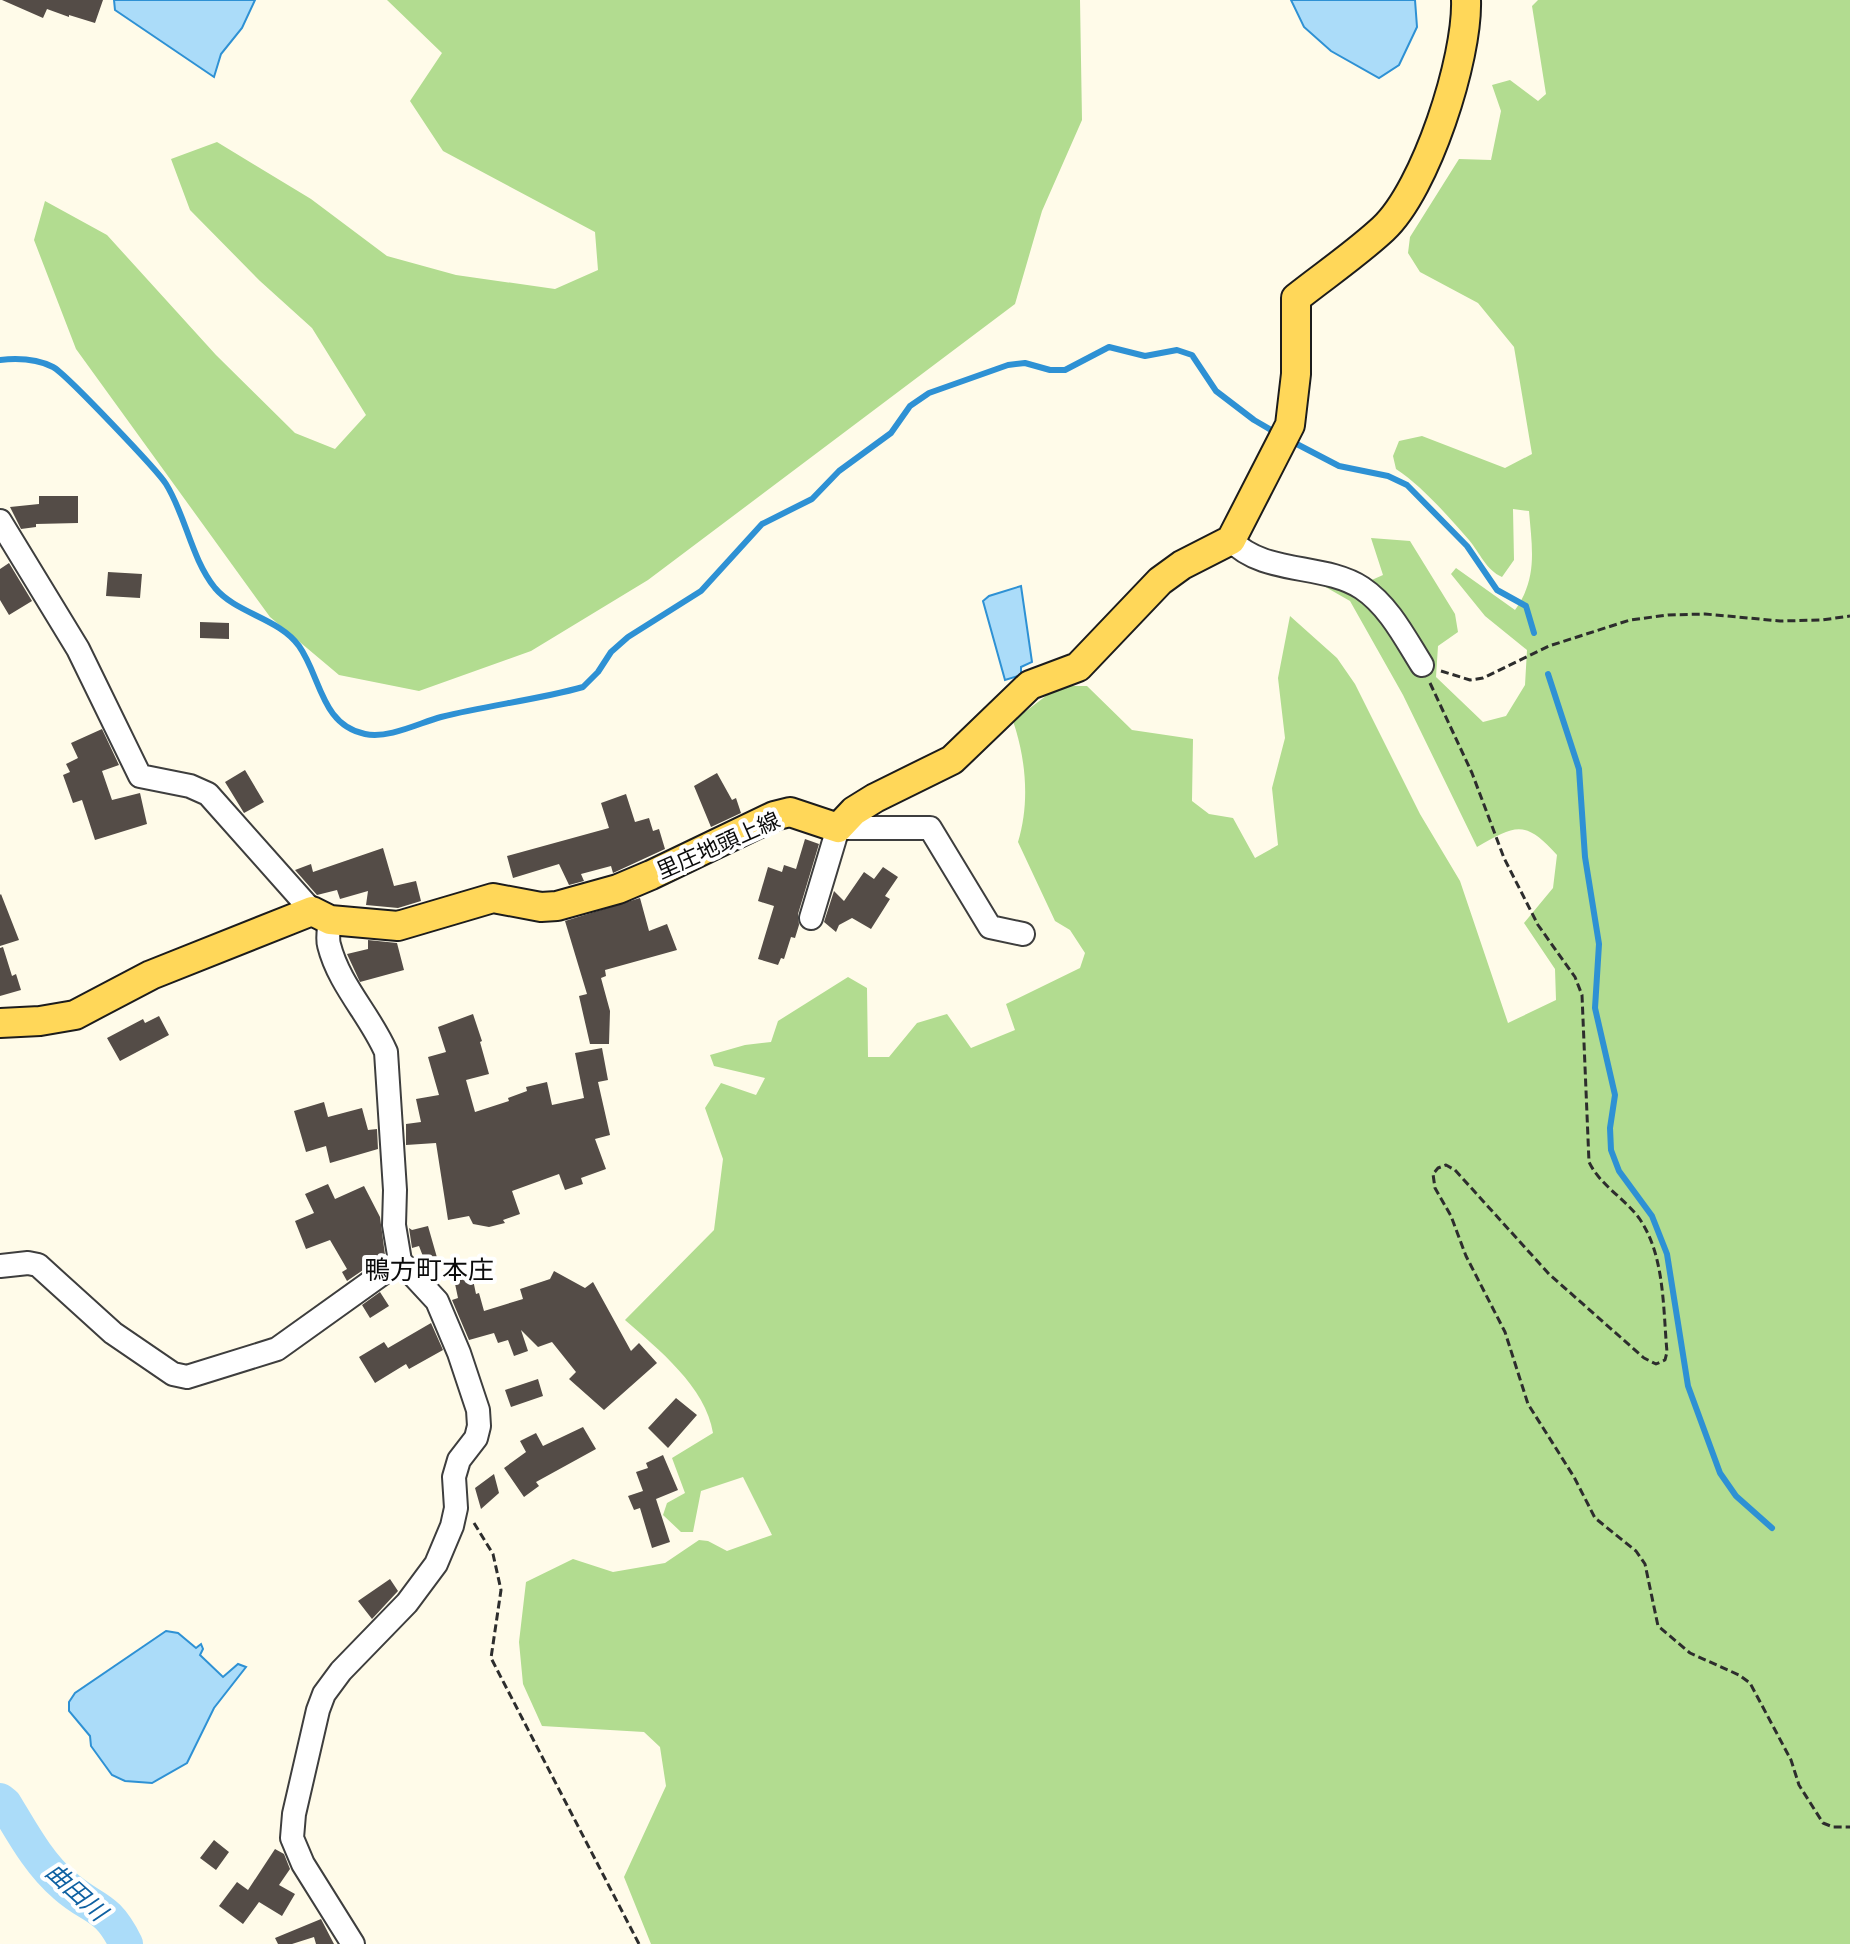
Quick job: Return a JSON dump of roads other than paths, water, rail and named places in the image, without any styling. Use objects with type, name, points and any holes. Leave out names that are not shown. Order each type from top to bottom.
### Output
[{"type":"main road","points":[[838,828],[854,811],[875,798],[952,760],[1030,685],[1078,667],[1160,581],[1182,565],[1231,540],[1284,438],[1296,374],[1296,298],[1384,228],[1407,200],[1445,109],[1464,30],[1466,0]]},
{"type":"main road","name":"里庄地頭上線","points":[[0,1023],[75,1015],[151,975],[321,916],[398,926],[493,898],[541,907],[557,906],[618,889],[774,816],[790,812],[838,828]]},
{"type":"street","points":[[0,521],[78,649],[140,776],[190,786],[208,794],[321,916],[345,984],[378,1033],[386,1052],[395,1190],[394,1225],[400,1261],[437,1301],[478,1410],[476,1438],[459,1460],[454,1477],[456,1508],[436,1564],[407,1603],[341,1671],[324,1694],[318,1710],[294,1814],[292,1838],[303,1864],[353,1944]]},
{"type":"street","points":[[1231,540],[1241,551],[1272,562],[1347,580],[1362,588],[1379,602],[1422,665]]},
{"type":"street","points":[[811,918],[838,828],[930,828],[990,927],[1023,934]]},
{"type":"street","points":[[0,1266],[38,1265],[113,1333],[173,1374],[187,1377],[277,1349],[400,1261]]},
{"type":"water","points":[[114,0],[255,0],[242,28],[221,54],[214,77],[115,10]]},
{"type":"water","points":[[1291,0],[1415,0],[1417,27],[1399,65],[1379,78],[1331,51],[1304,27]]},
{"type":"water","points":[[1021,586],[1032,662],[1021,667],[1021,675],[1005,680],[983,601],[989,596]]},
{"type":"water","points":[[166,1631],[178,1633],[196,1648],[201,1644],[203,1649],[200,1655],[223,1677],[238,1664],[246,1667],[214,1708],[187,1763],[152,1783],[125,1781],[112,1775],[91,1746],[90,1736],[69,1711],[69,1702],[75,1693]]},
{"type":"waterway","points":[[0,360],[27,360],[53,367],[92,403],[166,484],[200,564],[215,588],[224,597],[291,637],[306,658],[324,698],[339,721],[350,729],[374,735],[441,717],[583,687],[611,652],[628,637],[701,591],[762,524],[812,499],[839,471],[891,433],[910,406],[929,393],[1008,365],[1025,363],[1050,370],[1065,370],[1109,347],[1145,356],[1177,350],[1192,355],[1216,391],[1278,434]]},
{"type":"waterway","points":[[1291,441],[1339,466],[1388,476],[1407,485],[1467,546],[1497,590],[1526,606],[1534,633]]},
{"type":"waterway","points":[[1548,674],[1579,769],[1585,857],[1599,944],[1595,1008],[1615,1095],[1610,1128],[1611,1150],[1619,1171],[1652,1216],[1667,1254],[1688,1386],[1720,1473],[1736,1496],[1772,1528]]},
{"type":"waterway","name":"曲田川","points":[[0,1800],[55,1877],[105,1914],[126,1944]]},
{"type":"district","name":"鴨方町本庄","points":[[429,1270]]}]
